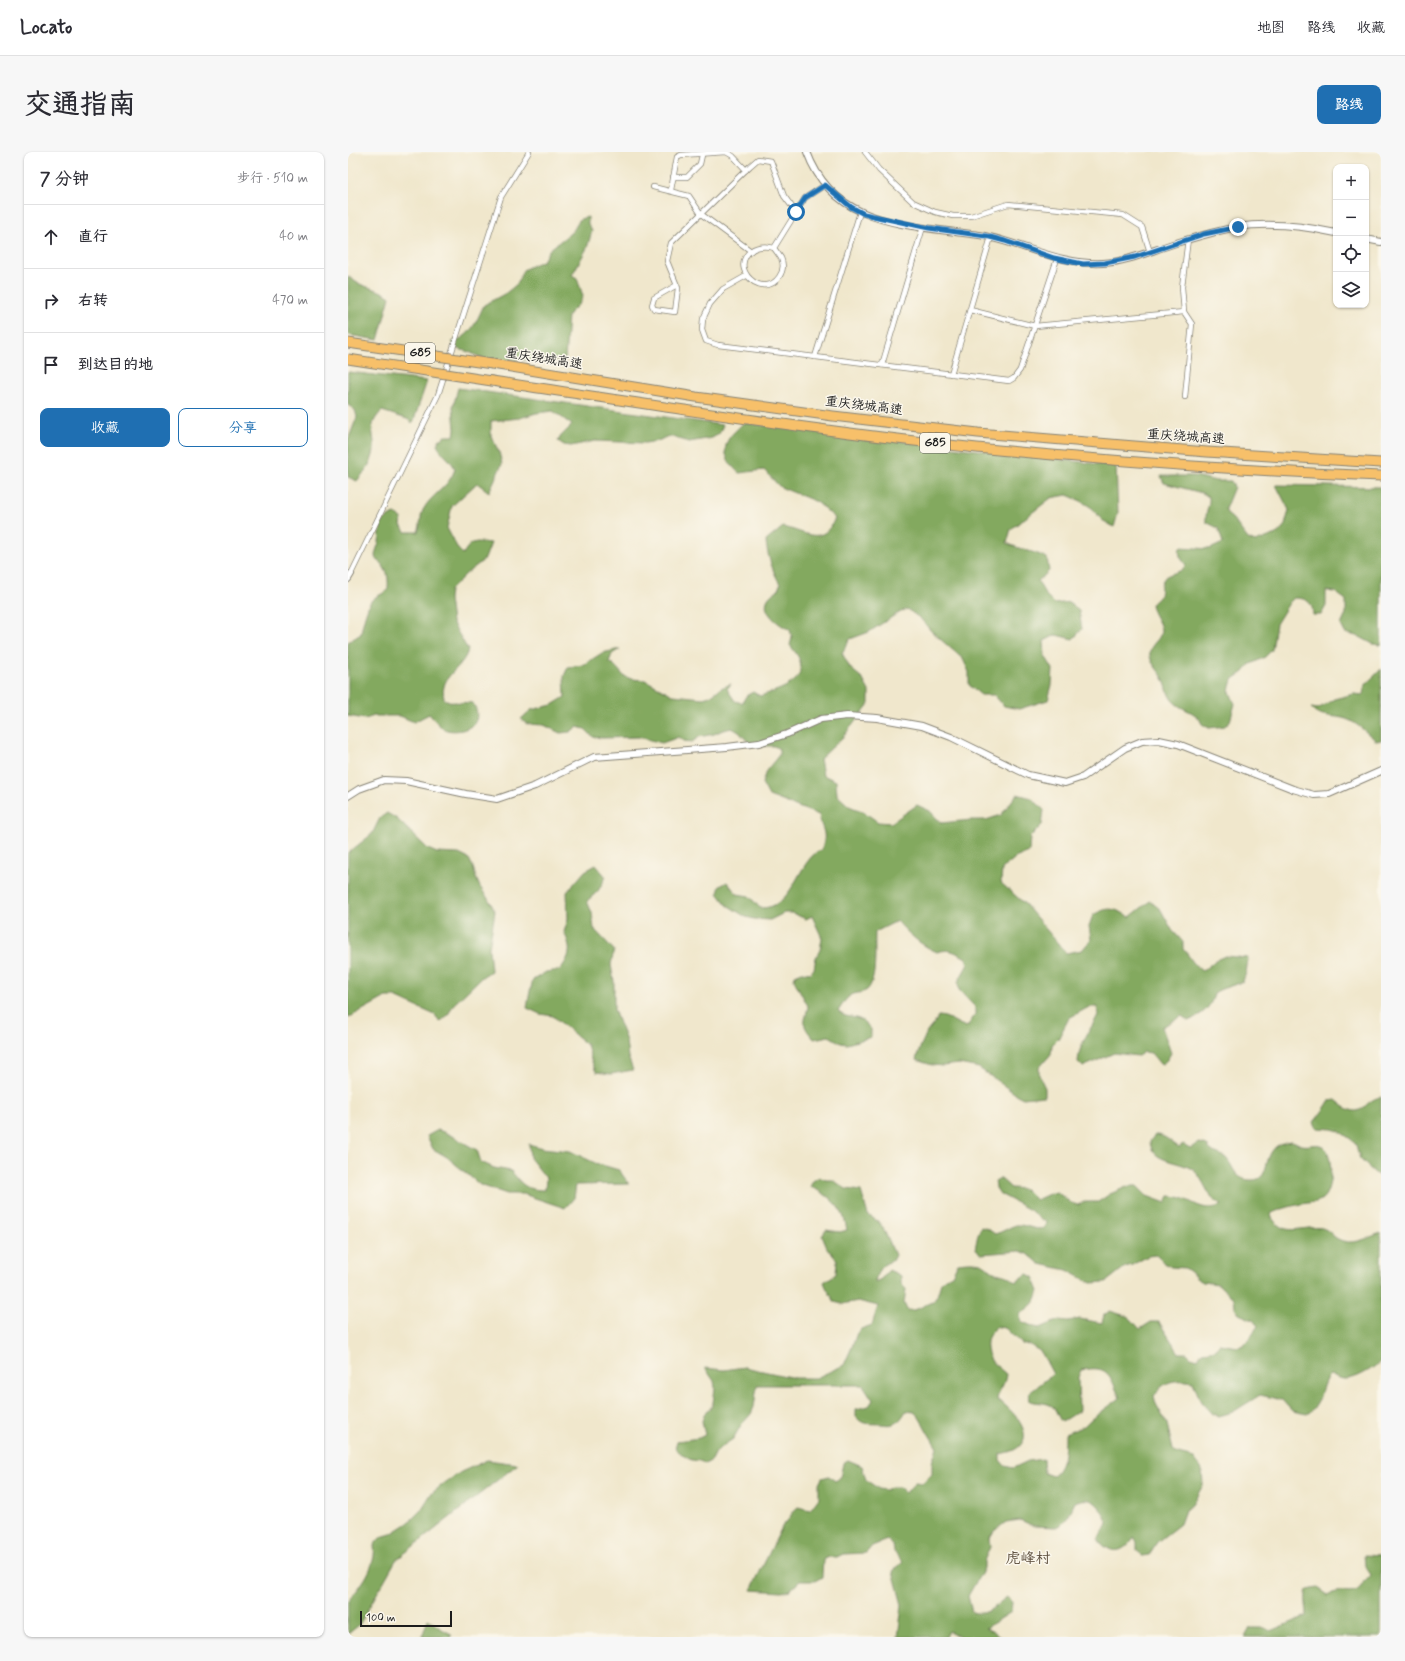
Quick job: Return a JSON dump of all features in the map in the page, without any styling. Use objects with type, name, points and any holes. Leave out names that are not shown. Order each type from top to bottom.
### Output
[{"type":"highway","name":"重庆绕城高速","points":[[348,343],[492,364],[696,397],[833,416],[978,433],[1207,452],[1381,463]]},
{"type":"highway","name":"G85","points":[[348,359],[730,417],[975,447],[1206,467],[1381,476]]},
{"type":"street","points":[[350,576],[438,395],[501,197],[529,152]]},
{"type":"street","points":[[671,190],[677,157],[681,155],[726,152],[733,156],[746,170]]},
{"type":"street","points":[[807,152],[816,173],[825,185],[845,203],[860,212],[881,219],[991,237],[1057,259],[1083,264],[1105,263],[1135,257],[1188,239],[1238,227],[1266,225],[1317,229],[1333,232]]},
{"type":"street","points":[[865,152],[879,170],[914,202],[935,212],[953,216],[971,216],[1008,204],[1123,215],[1142,228],[1150,252]]},
{"type":"street","points":[[673,177],[687,177],[700,164],[702,154]]},
{"type":"street","points":[[677,286],[654,298],[652,305],[654,310],[675,312],[678,288],[667,261],[671,243],[758,160],[771,161],[784,196],[796,212]]},
{"type":"street","points":[[774,248],[805,198],[825,185]]},
{"type":"street","points":[[653,187],[689,196],[701,214],[750,251]]},
{"type":"street","points":[[815,357],[860,212]]},
{"type":"street","points":[[882,365],[923,227]]},
{"type":"street","points":[[950,374],[991,237]]},
{"type":"street","points":[[1185,397],[1192,324],[1184,312],[1182,287],[1188,239]]},
{"type":"street","points":[[1369,240],[1381,242]]},
{"type":"street","points":[[757,246],[774,248],[781,258],[782,266],[782,272],[776,281],[769,285],[760,285],[746,276],[743,266],[750,251],[757,246]]},
{"type":"street","points":[[746,276],[723,289],[710,304],[703,319],[702,330],[706,341],[718,345],[1009,381],[1014,378],[1020,370],[1057,259]]},
{"type":"street","points":[[970,310],[1035,326],[1184,312]]},
{"type":"street","points":[[348,796],[359,788],[384,780],[406,781],[497,799],[535,786],[594,756],[727,747],[759,743],[787,734],[821,719],[847,716],[877,718],[922,726],[951,737],[1028,775],[1065,783],[1083,777],[1125,748],[1142,741],[1159,740],[1178,744],[1293,789],[1314,794],[1329,794],[1381,771]]},
{"type":"green space","points":[[588,217],[588,224],[592,231],[587,248],[572,275],[577,278],[583,296],[579,304],[568,315],[565,361],[484,359],[469,352],[455,348],[452,342],[459,340],[468,333],[484,305],[506,293],[517,284],[523,270],[543,261],[549,250],[573,231],[580,219]]},
{"type":"green space","points":[[348,276],[358,283],[380,291],[390,297],[378,340],[348,335]]},
{"type":"green space","points":[[348,372],[427,381],[413,423],[407,419],[382,411],[377,417],[373,427],[374,448],[372,458],[357,481],[348,477],[348,440],[357,417],[355,410],[348,405]]},
{"type":"green space","points":[[458,388],[723,425],[719,434],[712,438],[689,442],[673,437],[666,437],[658,441],[645,443],[595,441],[571,446],[564,445],[558,441],[572,425],[553,411],[536,413],[520,418],[491,421],[491,436],[499,452],[502,464],[489,492],[477,483],[452,506],[447,528],[458,549],[463,554],[474,542],[491,543],[485,559],[467,573],[450,590],[449,599],[452,622],[468,650],[461,663],[448,678],[445,684],[443,691],[444,699],[452,702],[473,703],[477,718],[470,727],[457,731],[450,731],[443,729],[429,714],[414,722],[400,716],[374,716],[365,719],[348,716],[348,642],[361,634],[367,611],[372,600],[388,589],[386,571],[375,557],[381,525],[386,519],[395,514],[402,518],[401,525],[405,532],[418,532],[423,510],[452,476],[455,469],[437,445],[439,440],[445,436],[454,436],[455,429],[453,407]]},
{"type":"green space","points":[[743,423],[1116,466],[1118,513],[1114,527],[1102,520],[1092,508],[1067,495],[1051,498],[1011,529],[1007,543],[1047,558],[1049,571],[1038,581],[1045,594],[1055,604],[1069,602],[1079,611],[1082,629],[1073,639],[1056,635],[1044,641],[1045,656],[1053,669],[1052,685],[1048,700],[1019,709],[1004,706],[994,695],[981,695],[969,685],[969,672],[963,659],[931,631],[921,619],[907,609],[869,632],[850,639],[842,653],[850,668],[862,678],[869,691],[869,704],[843,737],[820,759],[823,775],[836,781],[837,795],[849,806],[864,812],[878,822],[891,823],[917,805],[930,811],[941,823],[986,820],[1001,815],[1017,794],[1032,798],[1044,810],[1042,825],[1030,837],[1029,852],[1015,858],[1002,869],[1001,883],[1025,904],[1066,953],[1082,950],[1091,940],[1089,926],[1093,915],[1103,910],[1112,909],[1130,917],[1150,901],[1161,910],[1172,930],[1183,942],[1183,949],[1196,966],[1202,971],[1216,960],[1225,956],[1248,958],[1246,973],[1243,981],[1214,993],[1211,1003],[1197,1016],[1188,1021],[1182,1016],[1162,1027],[1171,1053],[1167,1060],[1161,1065],[1151,1053],[1144,1052],[1138,1056],[1114,1053],[1083,1067],[1078,1062],[1080,1049],[1098,1015],[1097,1007],[1089,1007],[1069,1018],[1058,1039],[1052,1045],[1051,1054],[1039,1068],[1039,1075],[1045,1088],[1045,1096],[1023,1098],[979,1068],[959,1064],[943,1066],[932,1065],[916,1060],[927,1032],[935,1023],[938,1016],[946,1017],[967,1027],[975,1015],[975,1007],[959,990],[958,982],[968,964],[966,958],[952,951],[945,950],[937,952],[925,946],[915,939],[897,921],[875,932],[875,962],[873,979],[867,990],[848,997],[838,1011],[843,1015],[859,1019],[864,1022],[871,1029],[871,1037],[847,1044],[841,1043],[829,1036],[814,1039],[805,1026],[808,1006],[794,980],[795,975],[802,972],[810,973],[814,969],[816,957],[820,950],[822,938],[812,916],[806,919],[792,913],[784,913],[770,920],[754,919],[746,917],[727,905],[718,893],[720,886],[727,882],[737,894],[749,896],[760,908],[772,906],[781,901],[788,893],[806,863],[813,855],[822,849],[824,834],[819,815],[769,796],[762,783],[766,771],[779,755],[779,749],[774,746],[750,744],[739,732],[732,728],[699,737],[692,742],[684,741],[679,737],[662,743],[639,737],[593,737],[585,729],[577,727],[570,732],[560,733],[544,725],[527,724],[521,719],[531,710],[552,705],[565,697],[564,676],[568,667],[583,665],[602,653],[620,649],[612,654],[609,662],[614,665],[624,676],[631,679],[645,680],[673,695],[703,698],[710,696],[721,688],[731,684],[727,689],[735,701],[742,703],[746,696],[753,692],[760,696],[773,692],[788,685],[798,676],[801,670],[800,662],[790,645],[792,638],[790,630],[772,618],[766,607],[767,601],[771,595],[778,590],[780,584],[771,563],[766,541],[783,527],[812,535],[825,533],[835,518],[817,502],[780,487],[764,470],[739,473],[736,470],[726,454],[726,445],[731,436]]},
{"type":"green space","points":[[1161,476],[1195,476],[1216,481],[1231,481],[1234,487],[1225,509],[1228,515],[1233,519],[1248,539],[1255,542],[1274,535],[1285,525],[1289,510],[1276,485],[1381,487],[1381,645],[1373,644],[1360,637],[1345,633],[1341,625],[1346,614],[1346,600],[1335,592],[1326,591],[1326,606],[1321,615],[1313,615],[1312,607],[1306,600],[1294,598],[1289,603],[1276,624],[1272,650],[1265,657],[1249,665],[1244,672],[1232,680],[1229,690],[1235,704],[1230,721],[1225,726],[1209,728],[1202,724],[1200,719],[1193,713],[1176,704],[1172,700],[1162,676],[1151,659],[1151,648],[1159,637],[1161,629],[1151,604],[1160,596],[1161,584],[1165,577],[1180,571],[1186,565],[1180,557],[1180,547],[1210,549],[1223,543],[1218,528],[1206,522],[1209,497],[1202,493],[1164,483]]},
{"type":"green space","points":[[1381,669],[1381,740],[1377,741],[1358,726],[1346,719],[1322,715],[1311,708],[1318,709],[1334,699],[1354,694],[1363,695],[1367,683]]},
{"type":"green space","points":[[387,813],[397,819],[428,849],[437,853],[459,854],[469,859],[480,887],[495,911],[489,948],[491,971],[482,977],[453,1005],[448,1015],[440,1022],[435,1015],[395,997],[386,997],[348,1018],[348,853],[372,834],[380,818]]},
{"type":"green space","points":[[596,865],[606,877],[598,891],[587,901],[592,913],[594,929],[614,950],[611,965],[614,981],[614,1010],[626,1041],[628,1057],[633,1070],[611,1074],[596,1072],[587,1045],[553,1016],[540,1014],[527,1008],[533,980],[546,972],[560,970],[568,956],[569,948],[564,932],[568,919],[567,892],[585,871]]},
{"type":"green space","points":[[1381,1097],[1381,1176],[1376,1174],[1360,1159],[1356,1145],[1352,1140],[1339,1131],[1317,1128],[1314,1122],[1329,1101],[1336,1100],[1345,1107],[1357,1111],[1362,1109],[1374,1099]]},
{"type":"green space","points":[[438,1130],[477,1150],[481,1162],[494,1168],[511,1171],[525,1186],[529,1188],[545,1190],[546,1178],[530,1158],[529,1144],[542,1148],[570,1151],[595,1163],[619,1170],[629,1184],[576,1185],[574,1198],[565,1208],[523,1194],[507,1194],[480,1185],[447,1157],[433,1149],[427,1136]]},
{"type":"green space","points":[[1155,1135],[1159,1135],[1165,1137],[1179,1147],[1183,1144],[1190,1148],[1200,1143],[1207,1145],[1213,1152],[1226,1158],[1238,1176],[1252,1180],[1259,1178],[1263,1174],[1270,1155],[1274,1149],[1281,1144],[1291,1141],[1301,1145],[1320,1145],[1325,1148],[1330,1159],[1331,1175],[1328,1189],[1322,1199],[1317,1202],[1289,1207],[1270,1214],[1275,1222],[1281,1227],[1293,1230],[1322,1228],[1327,1230],[1337,1239],[1346,1242],[1361,1240],[1381,1233],[1381,1361],[1369,1370],[1353,1378],[1342,1379],[1329,1375],[1323,1385],[1319,1401],[1307,1414],[1292,1411],[1282,1400],[1260,1395],[1233,1412],[1219,1416],[1212,1414],[1201,1402],[1193,1382],[1176,1381],[1166,1384],[1154,1396],[1156,1404],[1167,1424],[1173,1450],[1178,1454],[1194,1458],[1202,1470],[1203,1485],[1192,1505],[1185,1510],[1180,1524],[1157,1542],[1149,1555],[1142,1556],[1137,1550],[1137,1542],[1134,1537],[1126,1547],[1117,1550],[1108,1548],[1098,1540],[1108,1523],[1099,1507],[1092,1501],[1082,1500],[1075,1502],[1068,1517],[1062,1524],[1056,1527],[1034,1526],[1020,1520],[1006,1522],[994,1531],[989,1539],[990,1547],[984,1561],[984,1568],[968,1596],[972,1612],[978,1613],[987,1612],[1007,1597],[1012,1602],[1011,1612],[986,1628],[1002,1637],[960,1637],[949,1631],[946,1637],[898,1637],[902,1605],[893,1571],[903,1562],[894,1552],[893,1545],[887,1540],[872,1546],[866,1553],[843,1554],[823,1560],[822,1577],[815,1581],[800,1581],[790,1590],[782,1592],[751,1590],[783,1525],[798,1507],[810,1510],[819,1498],[819,1484],[822,1478],[829,1476],[835,1481],[840,1478],[843,1463],[848,1460],[862,1466],[866,1480],[879,1489],[886,1490],[891,1487],[899,1487],[906,1493],[915,1482],[922,1483],[932,1474],[932,1462],[937,1448],[919,1417],[914,1412],[906,1411],[900,1420],[887,1425],[867,1424],[859,1420],[856,1417],[856,1409],[869,1406],[873,1400],[863,1385],[757,1385],[754,1407],[751,1414],[741,1425],[733,1439],[716,1452],[712,1460],[705,1464],[700,1461],[692,1460],[675,1448],[677,1441],[699,1438],[705,1435],[702,1421],[705,1413],[710,1409],[713,1403],[715,1388],[714,1381],[705,1368],[724,1370],[744,1367],[795,1378],[816,1378],[844,1365],[857,1333],[861,1329],[872,1325],[878,1306],[858,1301],[842,1304],[834,1302],[825,1285],[824,1282],[836,1274],[837,1260],[827,1248],[822,1236],[826,1230],[840,1232],[847,1230],[843,1215],[837,1206],[825,1194],[810,1187],[813,1181],[819,1177],[826,1180],[833,1180],[846,1189],[861,1191],[868,1215],[879,1222],[895,1255],[892,1261],[880,1268],[875,1282],[881,1279],[889,1270],[901,1276],[901,1284],[906,1289],[904,1303],[907,1310],[914,1310],[933,1302],[937,1296],[941,1283],[952,1275],[958,1263],[978,1262],[994,1272],[1009,1277],[1016,1282],[1027,1274],[1033,1277],[1039,1291],[1032,1305],[1020,1314],[1021,1321],[1034,1327],[1040,1328],[1059,1320],[1067,1321],[1080,1319],[1102,1323],[1104,1315],[1110,1311],[1129,1317],[1140,1329],[1151,1322],[1159,1322],[1179,1353],[1187,1353],[1191,1357],[1198,1359],[1202,1352],[1216,1350],[1219,1344],[1238,1347],[1244,1345],[1258,1326],[1253,1320],[1239,1314],[1235,1307],[1234,1299],[1218,1284],[1203,1282],[1185,1268],[1171,1267],[1156,1255],[1148,1256],[1132,1265],[1125,1267],[1106,1282],[1091,1283],[1067,1270],[1040,1264],[1028,1254],[1020,1251],[981,1254],[975,1249],[981,1227],[988,1229],[995,1234],[1016,1225],[1040,1229],[1044,1228],[1047,1222],[1040,1219],[1030,1210],[1000,1194],[996,1188],[995,1181],[1000,1178],[1011,1188],[1025,1189],[1036,1200],[1057,1192],[1071,1203],[1078,1205],[1084,1202],[1098,1202],[1110,1194],[1129,1186],[1137,1186],[1147,1196],[1166,1203],[1169,1196],[1184,1199],[1201,1207],[1207,1208],[1222,1205],[1210,1195],[1199,1176],[1193,1170],[1184,1165],[1159,1157],[1151,1148],[1150,1141]],"holes":[[[998,1327],[1005,1328],[1022,1344],[1030,1345],[1041,1352],[1053,1374],[1029,1393],[1030,1401],[1049,1404],[1054,1408],[1062,1422],[1079,1411],[1078,1377],[1081,1370],[1098,1369],[1103,1371],[1110,1378],[1120,1398],[1084,1426],[1065,1434],[1062,1463],[1060,1468],[1052,1476],[1044,1473],[1043,1459],[1028,1461],[1013,1468],[1005,1466],[1000,1460],[1000,1454],[1018,1448],[1024,1438],[1024,1432],[1017,1418],[1007,1407],[997,1400],[1006,1374],[993,1363],[987,1348],[988,1338],[993,1330]]]},
{"type":"green space","points":[[487,1460],[518,1464],[396,1560],[359,1625],[348,1634],[348,1601],[363,1582],[371,1568],[374,1545],[381,1537],[391,1534],[408,1523],[421,1510],[431,1494],[446,1482],[461,1472]]},
{"type":"green space","points":[[1364,1555],[1381,1556],[1381,1637],[1245,1637],[1250,1628],[1261,1628],[1271,1631],[1307,1616],[1307,1590],[1318,1588],[1328,1595],[1339,1592],[1357,1591],[1371,1575],[1365,1566]]},
{"type":"green space","points":[[428,1619],[451,1634],[451,1637],[422,1637]]},
{"type":"district","name":"虎峰村","points":[[1028,1559]]},
{"type":"route","points":[[796,212],[805,198],[825,185],[851,207],[864,214],[881,219],[929,228],[986,236],[1054,258],[1083,264],[1105,263],[1135,257],[1204,234],[1238,227]]}]
